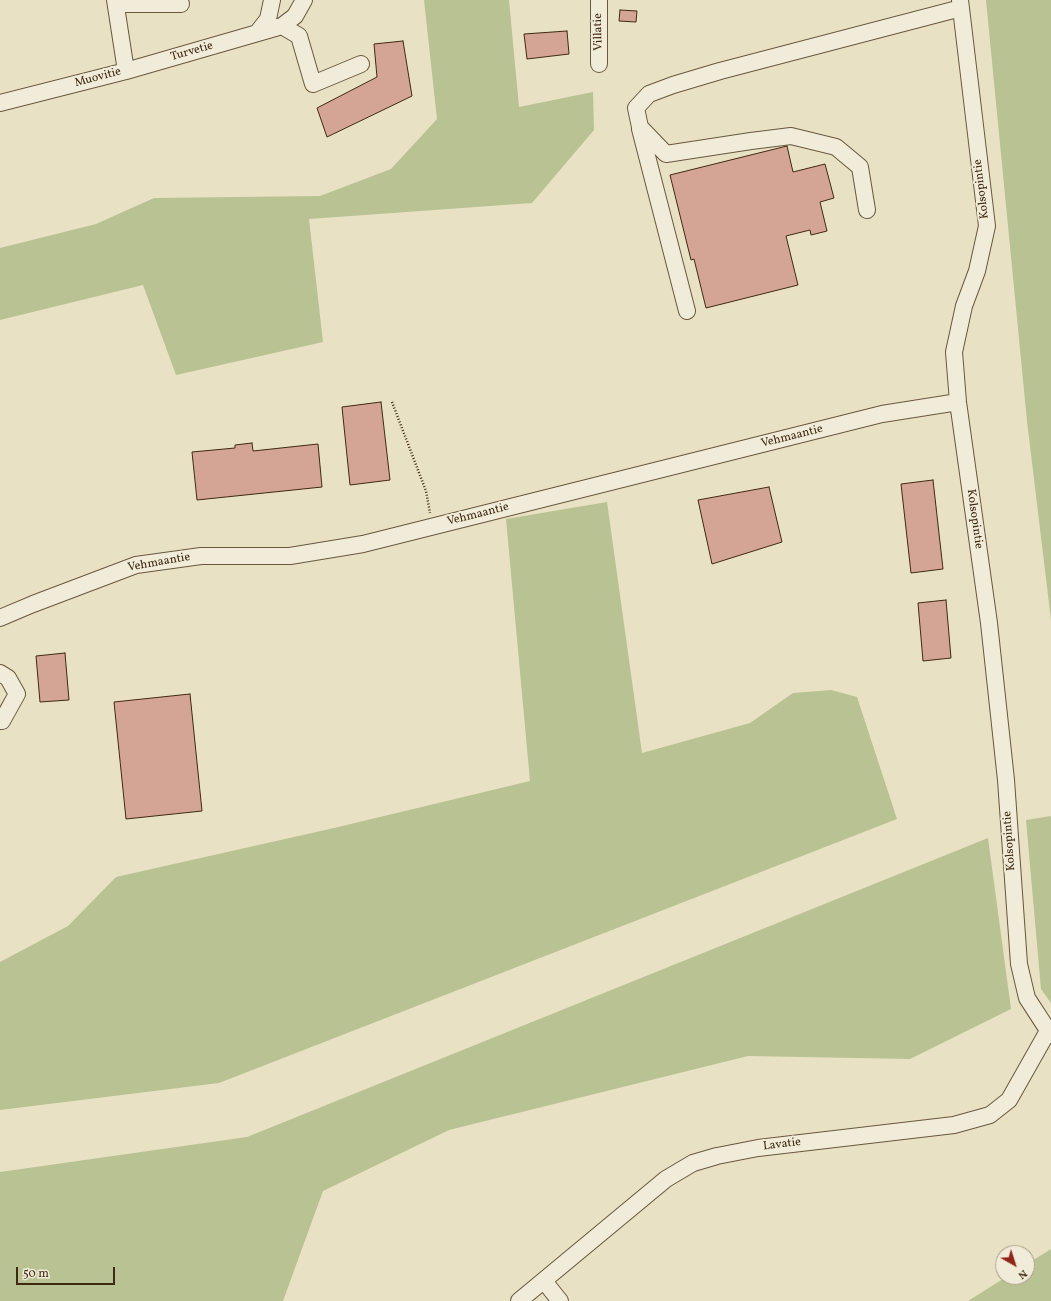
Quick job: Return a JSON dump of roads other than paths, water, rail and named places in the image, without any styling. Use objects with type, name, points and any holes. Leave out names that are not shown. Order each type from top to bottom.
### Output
[{"type":"street","points":[[257,33],[268,19],[272,0]]},
{"type":"street","name":"Turvetie","points":[[126,71],[282,26],[295,16],[304,0]]},
{"type":"street","name":"Villatie","points":[[598,0],[599,64]]},
{"type":"street","points":[[115,2],[181,4]]},
{"type":"street","name":"Muovitie","points":[[0,103],[126,71],[115,2]]},
{"type":"street","points":[[687,311],[636,108],[649,94],[673,85],[960,4]]},
{"type":"street","name":"Kolsopintie","points":[[960,4],[987,226],[977,271],[964,306],[954,352],[958,402],[989,624],[1006,780],[1019,964],[1027,998],[1050,1033]]},
{"type":"street","points":[[282,26],[299,36],[313,84],[361,64]]},
{"type":"street","points":[[640,127],[666,154],[791,136],[836,147],[860,167],[867,210]]},
{"type":"street","name":"Vehmaantie","points":[[0,618],[136,565],[201,556],[290,556],[363,544],[882,414],[958,402]]},
{"type":"street","points":[[0,673],[8,678],[17,694],[0,721]]},
{"type":"street","name":"Lavatie","points":[[519,1301],[666,1179],[693,1163],[717,1156],[758,1148],[954,1125],[990,1115],[1009,1100],[1050,1033]]},
{"type":"street","points":[[544,1281],[560,1301]]}]
